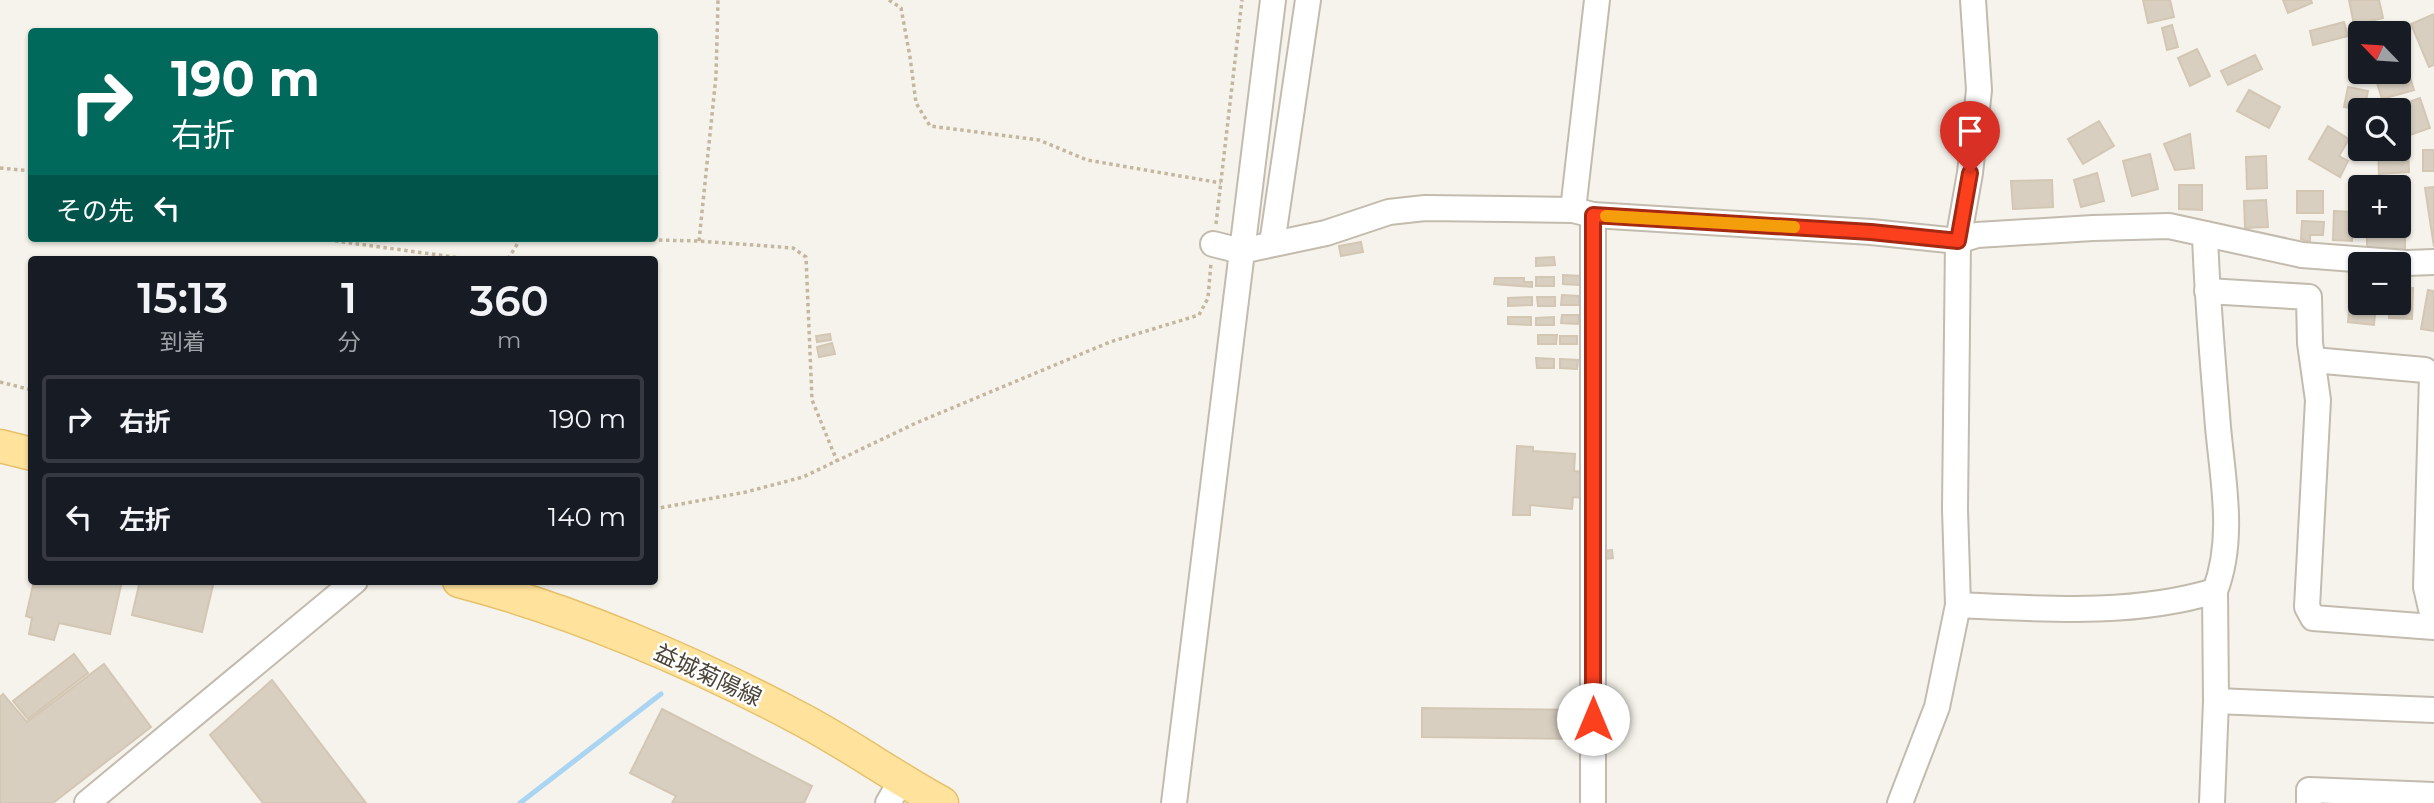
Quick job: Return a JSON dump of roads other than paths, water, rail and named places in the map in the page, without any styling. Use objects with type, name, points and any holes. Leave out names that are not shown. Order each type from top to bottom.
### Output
[{"type":"main road","points":[[0,446],[28,453]]},
{"type":"main road","name":"益城菊陽線","points":[[472,585],[550,610],[666,654],[797,717],[895,792],[942,803]]},
{"type":"street","points":[[1174,803],[1273,0]]},
{"type":"street","points":[[1272,244],[1308,0]]},
{"type":"street","points":[[1593,803],[1583,213],[1597,0]]},
{"type":"street","points":[[1900,803],[1937,707],[1958,605],[1955,509],[1958,241],[1970,173],[1979,90],[1973,0]]},
{"type":"street","points":[[1213,244],[1241,251],[1326,233],[1389,212],[1425,208],[1583,213],[1871,232],[1958,241],[1977,235],[2169,226],[2302,256],[2407,263],[2434,262]]},
{"type":"street","points":[[2205,234],[2207,291],[2227,529],[2223,570],[2215,591],[2213,803]]},
{"type":"street","points":[[2207,291],[2309,297],[2312,360],[2318,400],[2307,607],[2313,618],[2434,627]]},
{"type":"street","points":[[2312,360],[2425,370],[2432,376],[2426,587],[2434,622]]},
{"type":"street","points":[[87,803],[350,585]]},
{"type":"street","points":[[1958,605],[2074,611],[2186,599],[2215,591]]},
{"type":"street","points":[[2216,701],[2434,710]]},
{"type":"street","points":[[2309,803],[2309,790],[2434,795]]},
{"type":"waterway","points":[[520,803],[661,694]]}]
